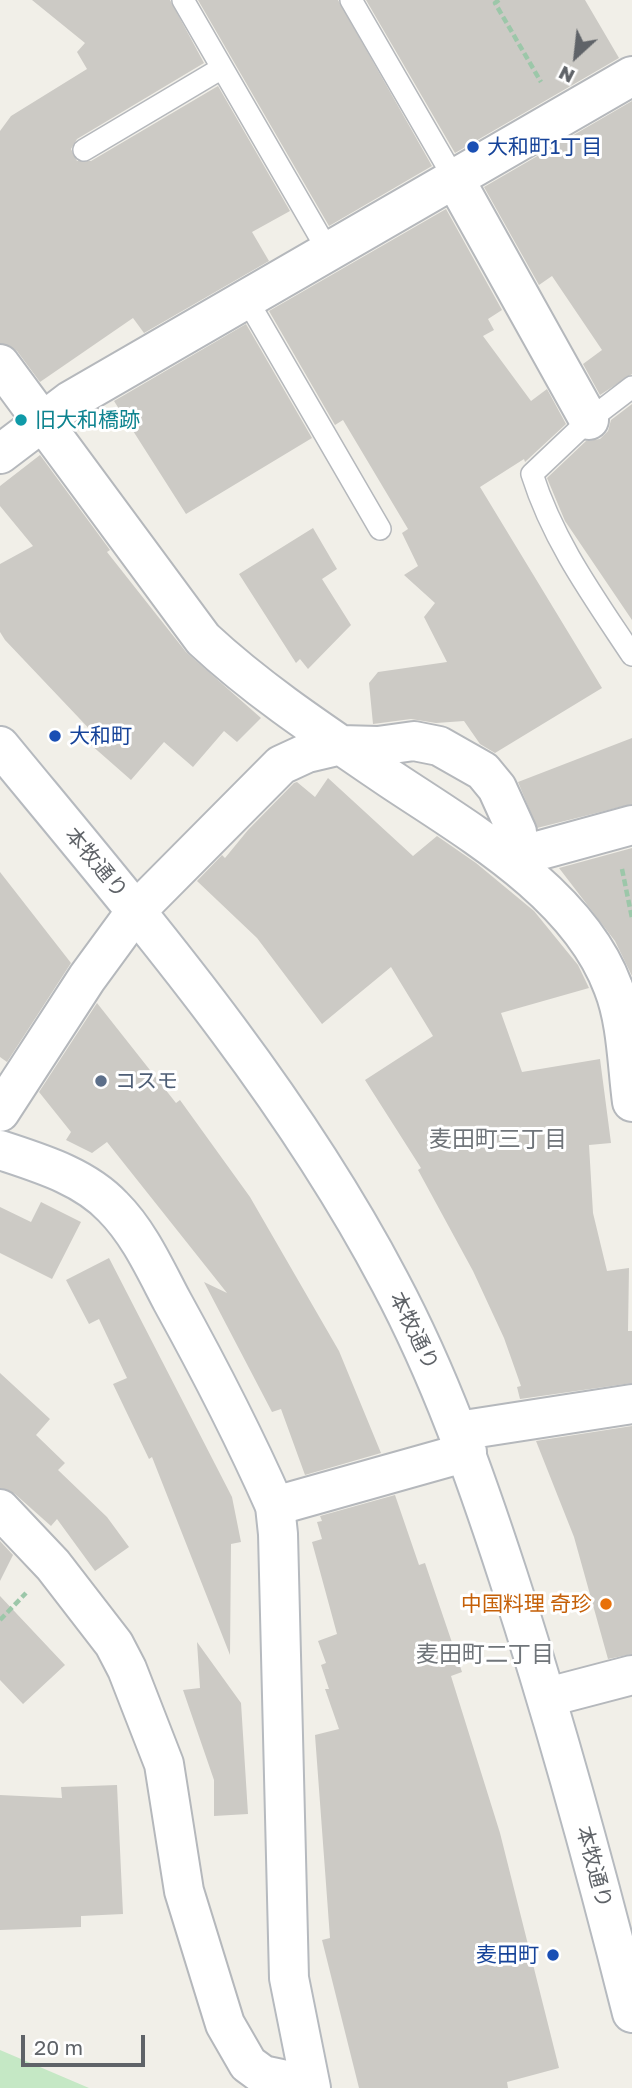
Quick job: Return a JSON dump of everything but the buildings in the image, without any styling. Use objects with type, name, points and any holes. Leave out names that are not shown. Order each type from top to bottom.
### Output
[{"type":"street","points":[[0,454],[41,421],[246,298],[632,76]]},
{"type":"street","points":[[454,178],[589,420]]},
{"type":"street","points":[[0,364],[203,639],[231,665],[341,745],[508,859],[572,922],[613,986],[622,1023],[632,1102]]},
{"type":"street","points":[[0,1112],[87,978],[136,911],[281,765],[307,753],[341,745],[378,746],[414,741],[439,746],[483,771],[497,788],[517,832],[508,859]]},
{"type":"street","name":"本牧通り","points":[[0,746],[136,911],[305,1139],[389,1280],[428,1357],[462,1441],[548,1696],[632,2013]]},
{"type":"street","points":[[508,859],[623,828]]},
{"type":"street","points":[[0,1150],[61,1172],[92,1189],[113,1206],[138,1237],[197,1345],[275,1506],[278,1534],[289,1978],[310,2086],[263,2075],[248,2064],[225,2024],[184,1891],[164,1764],[127,1670],[114,1644],[53,1565],[0,1509]]},
{"type":"street","points":[[275,1506],[462,1441],[632,1404]]},
{"type":"street","points":[[548,1696],[632,1675]]},
{"type":"lane","points":[[183,0],[327,250]]},
{"type":"lane","points":[[351,0],[454,178]]},
{"type":"lane","points":[[84,150],[222,68]]},
{"type":"lane","points":[[246,298],[380,528]]},
{"type":"lane","points":[[632,387],[589,420],[532,474],[544,513],[568,557],[632,655]]},
{"type":"path","points":[[499,0],[495,2],[561,117]]},
{"type":"path","points":[[623,828],[632,918]]},
{"type":"green space","points":[[0,2050],[89,2088],[0,2088]]},
{"type":"place","name":"大和町1丁目","points":[[473,147]]},
{"type":"place","name":"旧大和橋跡","points":[[21,420]]},
{"type":"place","name":"大和町","points":[[55,736]]},
{"type":"place","name":"コスモ","points":[[101,1081]]},
{"type":"place","name":"中国料理 奇珍","points":[[606,1604]]},
{"type":"place","name":"麦田町","points":[[553,1955]]},
{"type":"district","name":"麦田町三丁目","points":[[498,1140]]},
{"type":"district","name":"麦田町二丁目","points":[[485,1655]]}]
